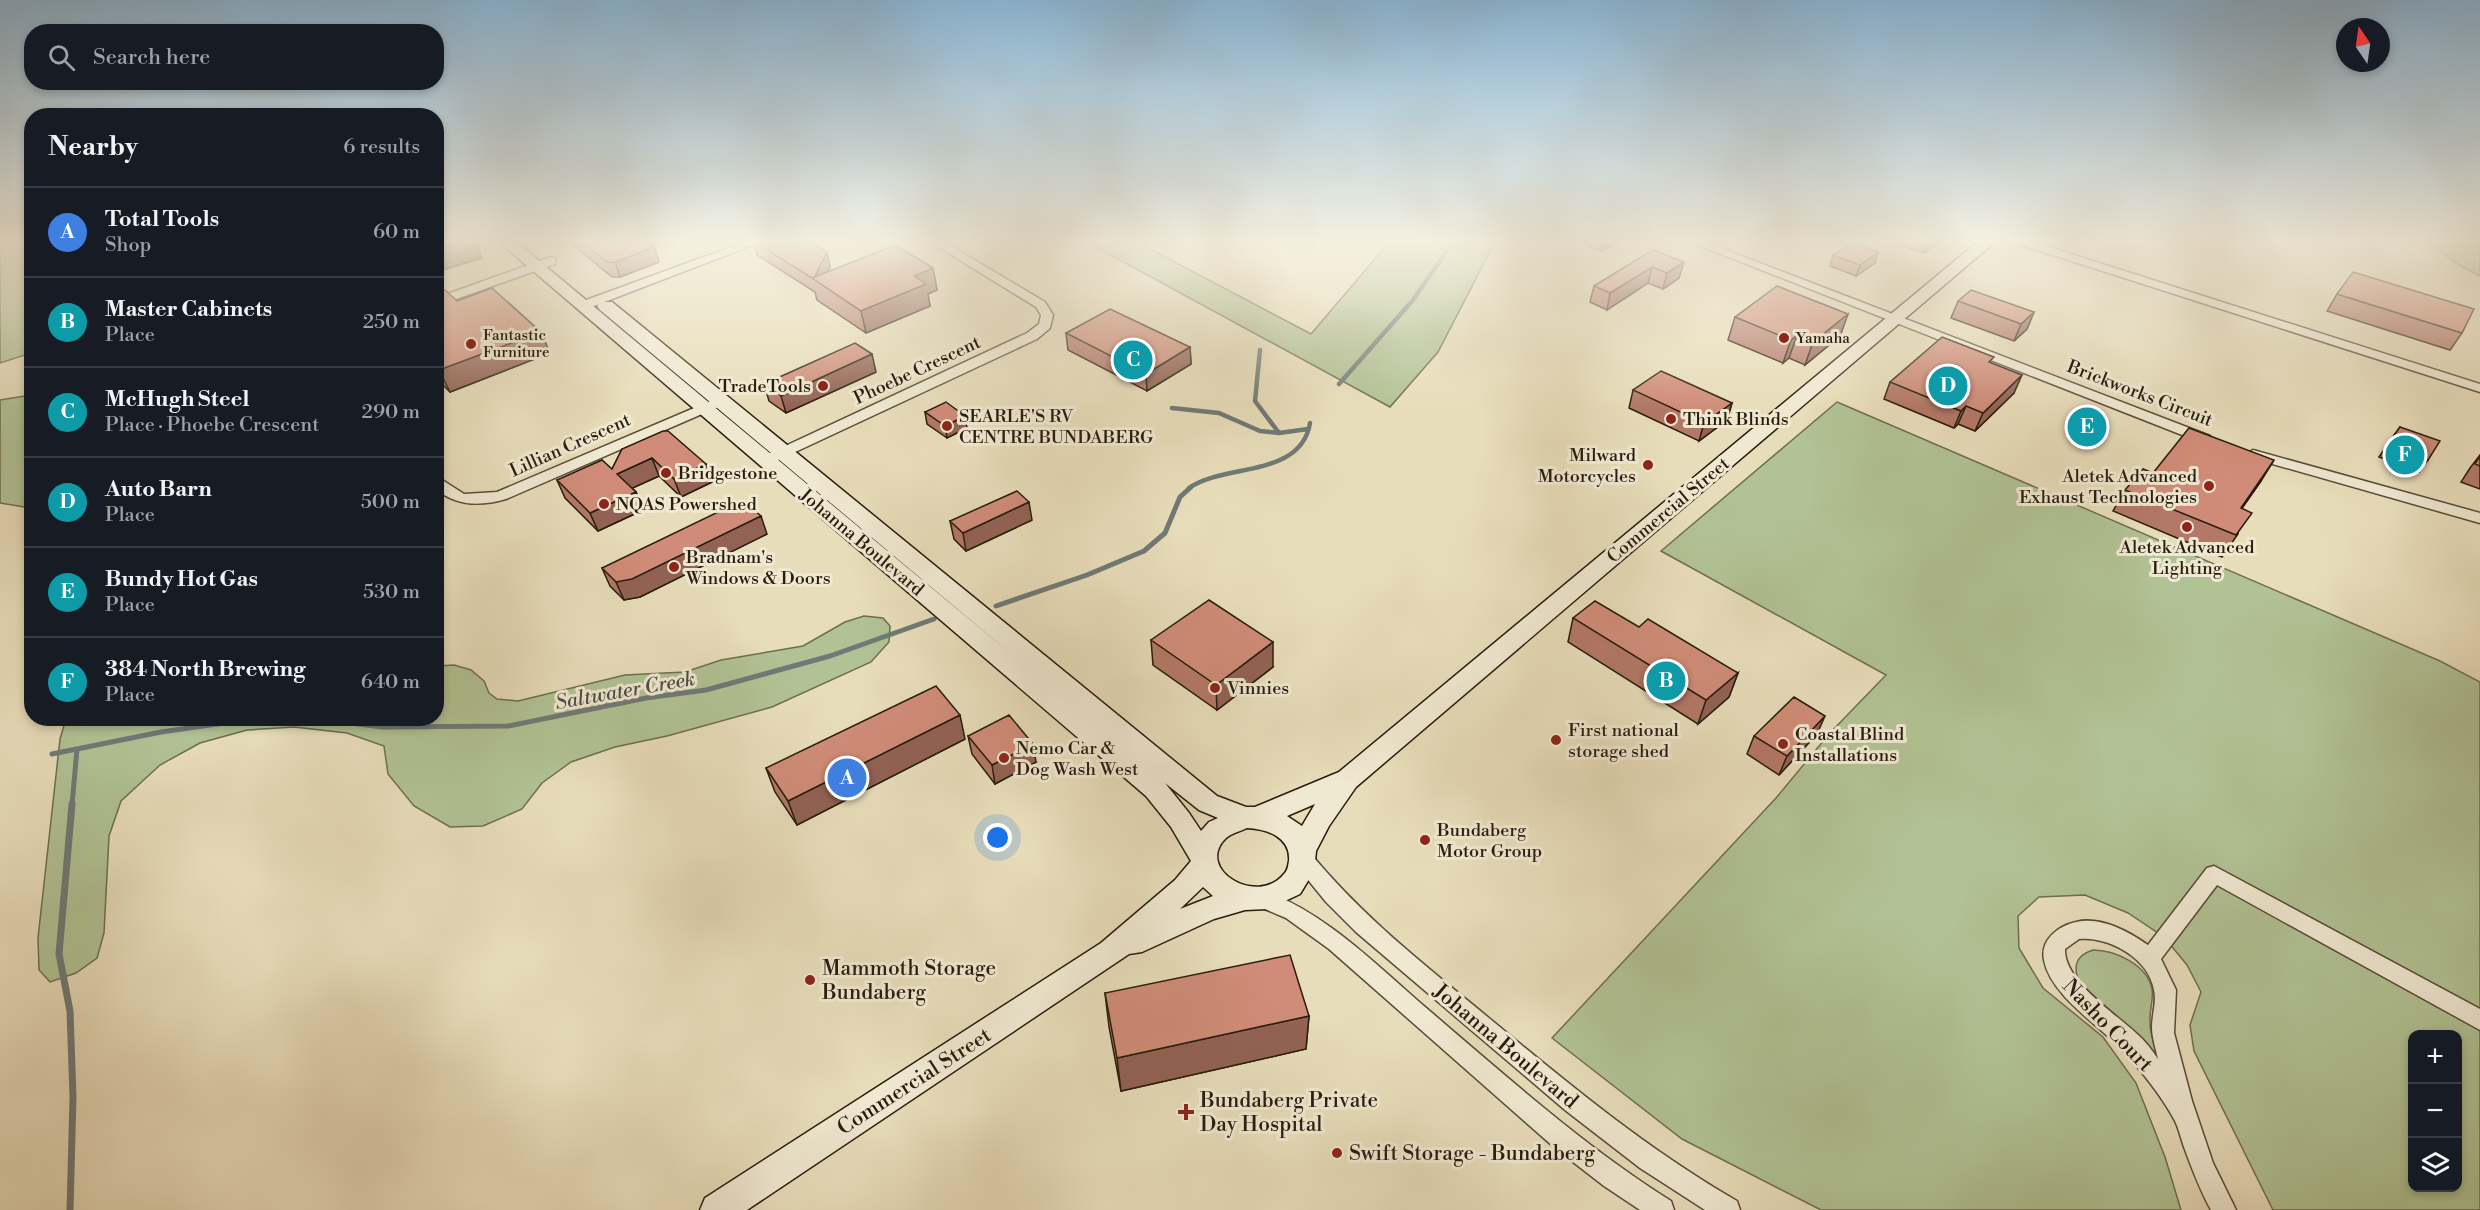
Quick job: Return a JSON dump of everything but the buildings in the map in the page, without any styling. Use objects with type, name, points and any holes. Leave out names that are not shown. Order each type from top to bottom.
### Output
[{"type":"street","name":"Johanna Boulevard","points":[[582,296],[774,457],[1155,789],[1180,820],[1203,862]]},
{"type":"street","points":[[590,303],[608,296]]},
{"type":"street","name":"Phoebe Crescent","points":[[774,457],[1032,336],[1045,325],[1047,315],[1041,305],[1027,296]]},
{"type":"street","name":"Brickworks Circuit","points":[[1835,296],[2221,445]]},
{"type":"street","name":"Commercial Street","points":[[1303,855],[1319,819],[1347,780],[1923,296]]},
{"type":"street","points":[[2193,296],[2480,388]]},
{"type":"street","name":"Lillian Crescent","points":[[444,489],[447,493],[465,499],[501,496],[712,405]]},
{"type":"street","points":[[2241,451],[2480,518]]},
{"type":"street","name":"Johanna Boulevard","points":[[774,457],[1198,795],[1208,802],[1252,817]]},
{"type":"street","name":"Commercial Street","points":[[1252,817],[1347,780]]},
{"type":"street","points":[[1252,817],[1273,820],[1287,827],[1297,838],[1303,855],[1300,873],[1291,885],[1276,894],[1252,898],[1230,894],[1218,887],[1209,877],[1203,862],[1208,841],[1217,829],[1230,821],[1252,817]]},
{"type":"street","name":"Johanna Boulevard","points":[[1303,855],[1333,896],[1363,926],[1591,1117],[1695,1202],[1728,1210]]},
{"type":"street","name":"Commercial Street","points":[[717,1210],[1111,952],[1185,888],[1203,862]]},
{"type":"street","points":[[2149,959],[2214,874],[2480,1020]]},
{"type":"street","name":"Johanna Boulevard","points":[[1252,898],[1293,912],[1336,943],[1563,1140],[1612,1178],[1662,1210]]},
{"type":"street","name":"Commercial Street","points":[[1111,952],[1207,910],[1252,898]]},
{"type":"street","name":"Nasho Court","points":[[2182,1112],[2136,1048],[2070,989],[2060,976],[2054,959],[2055,946],[2062,936],[2074,931],[2090,930],[2120,938],[2149,959],[2159,973],[2166,1001],[2163,1033],[2182,1112],[2219,1205]]},
{"type":"green space","points":[[0,296],[24,296],[24,355],[0,363]]},
{"type":"green space","points":[[1187,296],[1240,296],[1311,334],[1343,296],[1467,296],[1438,352],[1390,407]]},
{"type":"green space","points":[[24,396],[24,507],[0,503],[0,400]]},
{"type":"green space","points":[[1837,402],[2440,661],[2480,682],[2480,1210],[2273,1210],[2194,1051],[2190,1025],[2201,992],[2187,965],[2164,937],[2128,913],[2085,895],[2039,897],[2018,916],[2019,948],[2043,988],[2103,1037],[2136,1083],[2165,1157],[2181,1210],[1821,1210],[1682,1139],[1552,1038],[1776,798],[1829,734],[1886,675],[1661,551]]},
{"type":"green space","points":[[864,616],[883,618],[890,626],[889,642],[871,662],[772,707],[667,736],[615,747],[571,762],[542,783],[522,809],[483,826],[450,827],[414,806],[388,774],[384,746],[347,733],[294,727],[247,730],[200,743],[160,765],[121,801],[109,836],[104,933],[97,958],[76,973],[50,982],[39,970],[38,938],[60,739],[64,726],[444,726],[444,666],[454,665],[471,670],[484,681],[489,693],[497,699],[518,701],[625,675],[685,672],[721,660],[803,646],[845,622]]},
{"type":"green space","points":[[2093,950],[2128,960],[2144,972],[2149,980],[2152,989],[2151,1031],[2158,1058],[2154,1058],[2080,985],[2076,973],[2077,963],[2082,956]]},
{"type":"waterway","name":"Saltwater Creek","points":[[1339,384],[1415,296]]},
{"type":"waterway","points":[[1260,350],[1255,401],[1279,433]]},
{"type":"waterway","points":[[1172,408],[1219,413],[1260,431],[1279,433]]},
{"type":"waterway","name":"Saltwater Creek","points":[[1308,429],[1310,423]]},
{"type":"waterway","name":"Saltwater Creek","points":[[1189,488],[1204,480],[1277,461],[1292,453],[1304,441],[1308,429]]},
{"type":"waterway","points":[[1279,433],[1308,429]]},
{"type":"waterway","name":"Saltwater Creek","points":[[996,606],[1087,575],[1144,551],[1165,533],[1180,497],[1191,487]]},
{"type":"waterway","name":"Saltwater Creek","points":[[375,726],[508,726],[646,698],[706,690],[830,656],[934,619]]},
{"type":"waterway","name":"Saltwater Creek","points":[[52,754],[161,732],[203,726]]},
{"type":"waterway","points":[[72,805],[77,749]]},
{"type":"waterway","points":[[70,1210],[73,1097],[70,1011],[59,954],[72,804]]},
{"type":"place","name":"Yamaha","points":[[1784,338]]},
{"type":"place","name":"Fantastic Furniture","points":[[471,344]]},
{"type":"place","name":"McHugh Steel","points":[[1133,360]]},
{"type":"place","name":"TradeTools","points":[[823,386]]},
{"type":"place","name":"Auto Barn","points":[[1948,386]]},
{"type":"place","name":"Think Blinds","points":[[1671,419]]},
{"type":"place","name":"SEARLE'S RV CENTRE BUNDABERG","points":[[947,426]]},
{"type":"place","name":"Bundy Hot Gas","points":[[2087,427]]},
{"type":"place","name":"384 North Brewing","points":[[2405,455]]},
{"type":"place","name":"Milward Motorcycles","points":[[1648,465]]},
{"type":"place","name":"Bridgestone","points":[[666,473]]},
{"type":"place","name":"Aletek Advanced Exhaust Technologies","points":[[2209,486]]},
{"type":"place","name":"NQAS Powershed","points":[[604,504]]},
{"type":"place","name":"Aletek Advanced Lighting","points":[[2187,527]]},
{"type":"place","name":"Bradnam's Windows & Doors","points":[[674,567]]},
{"type":"place","name":"Master Cabinets","points":[[1666,681]]},
{"type":"place","name":"Vinnies","points":[[1215,688]]},
{"type":"place","name":"First national storage shed","points":[[1556,740]]},
{"type":"place","name":"Coastal Blind Installations","points":[[1783,744]]},
{"type":"place","name":"Nemo Car & Dog Wash West","points":[[1004,758]]},
{"type":"place","name":"Total Tools","points":[[847,778]]},
{"type":"place","name":"Bundaberg Motor Group","points":[[1425,840]]},
{"type":"place","name":"Mammoth Storage Bundaberg","points":[[810,980]]},
{"type":"place","name":"Bundaberg Private Day Hospital","points":[[1186,1112]]},
{"type":"place","name":"Swift Storage - Bundaberg","points":[[1337,1153]]}]
